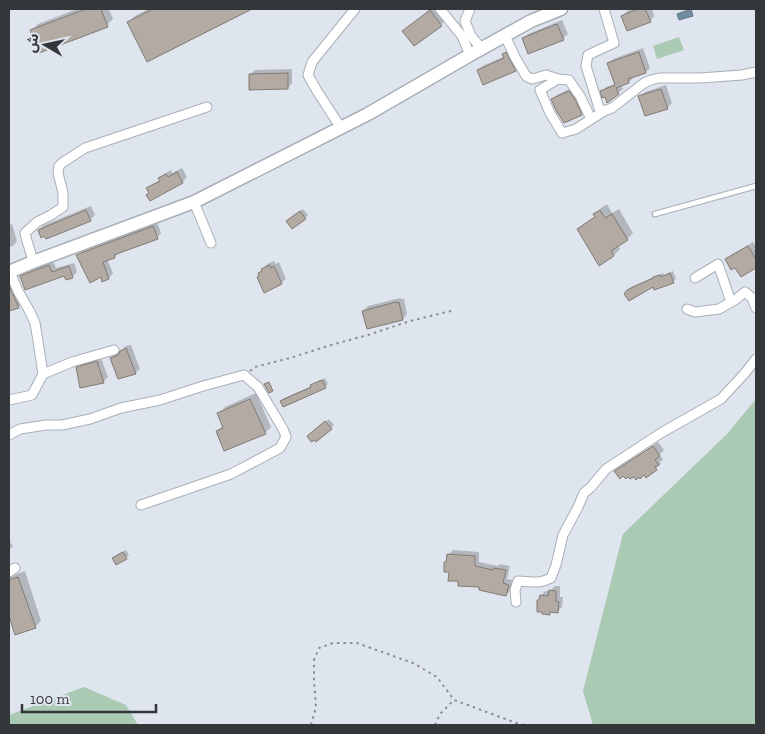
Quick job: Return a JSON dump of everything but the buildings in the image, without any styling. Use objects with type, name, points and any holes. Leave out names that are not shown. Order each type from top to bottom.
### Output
[{"type":"main road","points":[[9,272],[194,202],[368,114],[505,36],[561,9]]},
{"type":"street","points":[[341,128],[316,91],[308,75],[312,62],[355,9]]},
{"type":"street","points":[[440,9],[476,52]]},
{"type":"street","points":[[470,9],[466,21],[476,52]]},
{"type":"street","points":[[604,9],[614,43],[588,55],[586,66],[596,102],[599,108],[604,111]]},
{"type":"street","points":[[505,36],[526,76],[532,79],[546,75],[569,80],[580,96],[591,119]]},
{"type":"street","points":[[558,79],[540,90],[550,113],[562,133],[576,129],[612,108],[644,83],[651,80],[659,78],[742,75],[756,72]]},
{"type":"street","points":[[33,262],[25,233],[37,222],[63,207],[63,194],[58,173],[59,166],[62,163],[85,148],[207,108]]},
{"type":"street","points":[[194,202],[211,243]]},
{"type":"street","points":[[695,278],[718,264],[731,302]]},
{"type":"street","points":[[9,272],[35,323],[43,374],[32,395],[9,400]]},
{"type":"street","points":[[686,309],[694,312],[718,309],[745,292],[752,298],[756,308]]},
{"type":"street","points":[[43,374],[72,362],[114,350]]},
{"type":"street","points":[[516,602],[515,590],[518,581],[541,583],[551,578],[563,535],[584,493],[606,469],[661,433],[721,399],[756,359]]},
{"type":"street","points":[[9,435],[20,429],[46,425],[62,425],[90,419],[121,408],[160,400],[244,375],[258,388],[283,429],[286,437],[280,448],[231,474],[141,506]]},
{"type":"lane","points":[[655,214],[756,186]]},
{"type":"path","points":[[244,375],[255,366],[290,358],[410,321],[455,310]]},
{"type":"path","points":[[312,725],[316,707],[314,660],[319,648],[333,643],[357,643],[413,663],[437,677],[454,700],[525,725]]},
{"type":"path","points":[[435,725],[440,714],[454,700]]},
{"type":"green space","points":[[679,37],[684,50],[657,59],[653,46]]},
{"type":"green space","points":[[756,399],[756,725],[593,725],[583,691],[623,534],[727,434]]},
{"type":"green space","points":[[84,687],[126,705],[138,725],[9,725],[9,715]]},
{"type":"water","points":[[691,9],[693,16],[679,20],[677,14]]}]
